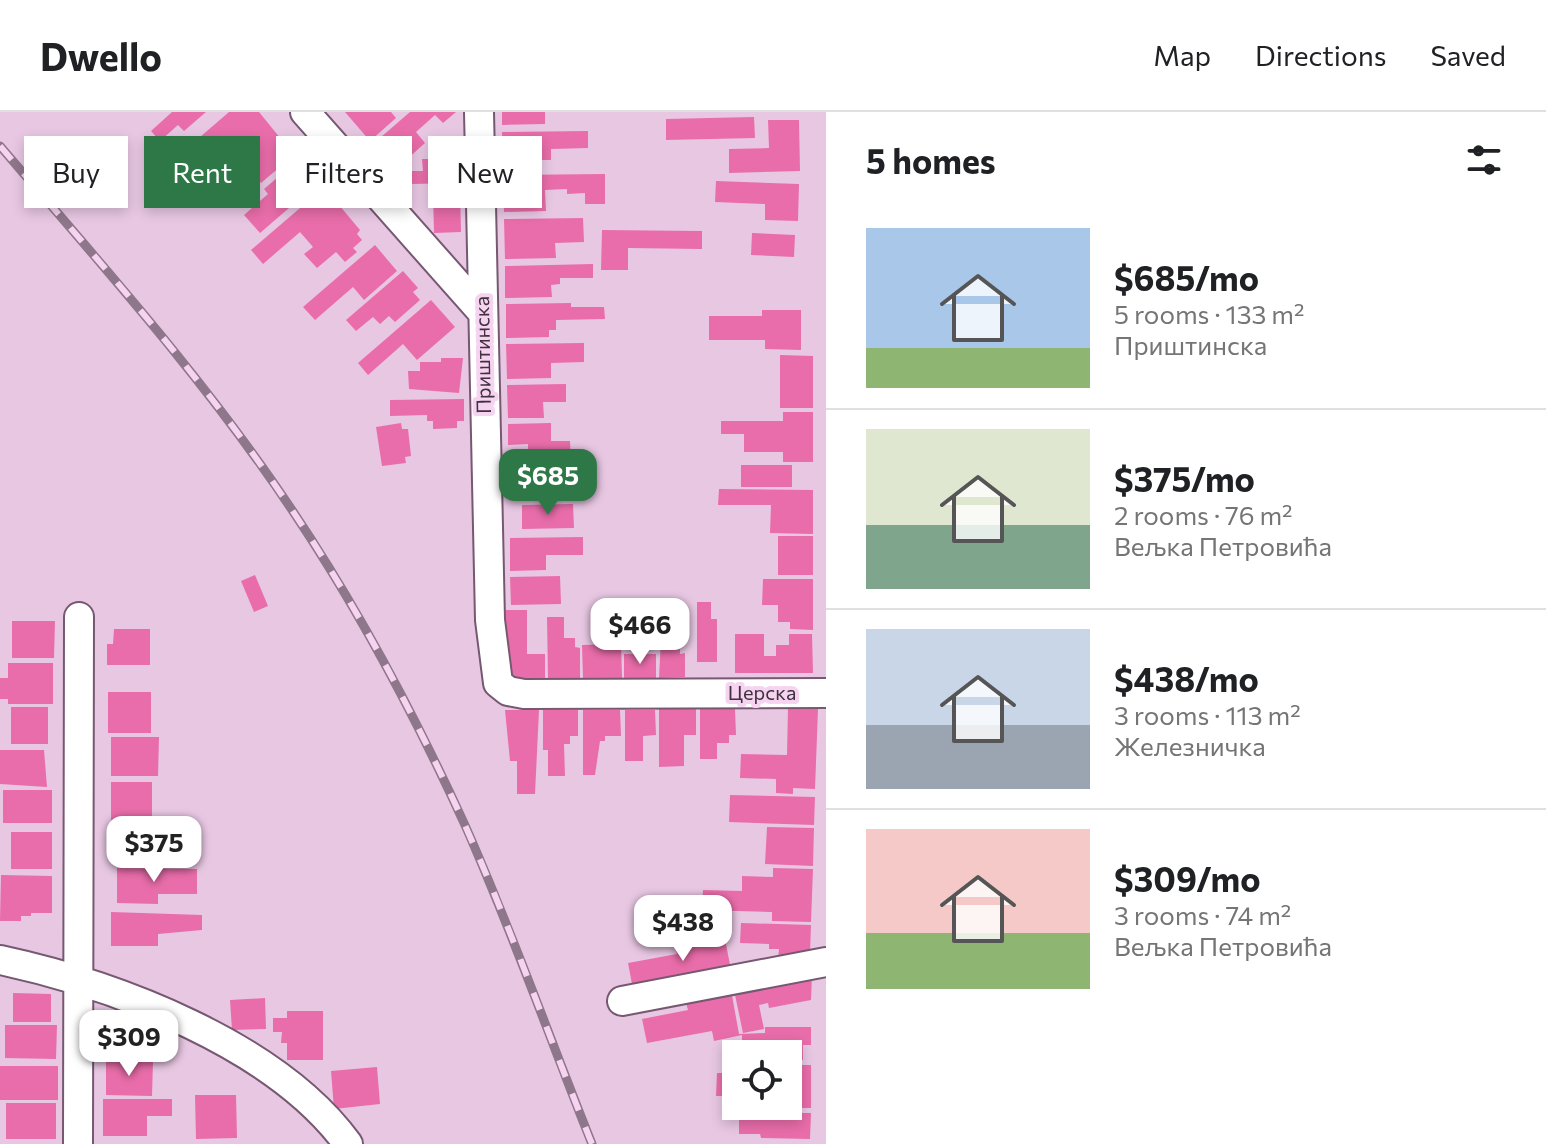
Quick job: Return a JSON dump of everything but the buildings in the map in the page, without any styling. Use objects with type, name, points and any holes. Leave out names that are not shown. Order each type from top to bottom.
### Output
[{"type":"street","points":[[305,112],[482,312]]},
{"type":"street","name":"Приштинска","points":[[479,112],[492,646]]},
{"type":"street","points":[[78,1144],[79,617]]},
{"type":"street","name":"Церска","points":[[492,646],[498,683],[508,691],[524,694],[826,693]]},
{"type":"street","points":[[0,960],[78,982],[172,1018],[235,1049],[310,1103],[348,1144]]},
{"type":"street","points":[[622,1001],[826,962]]},
{"type":"railway","points":[[0,146],[152,324],[224,415],[292,510],[340,585],[426,743],[464,823],[592,1144]]}]
